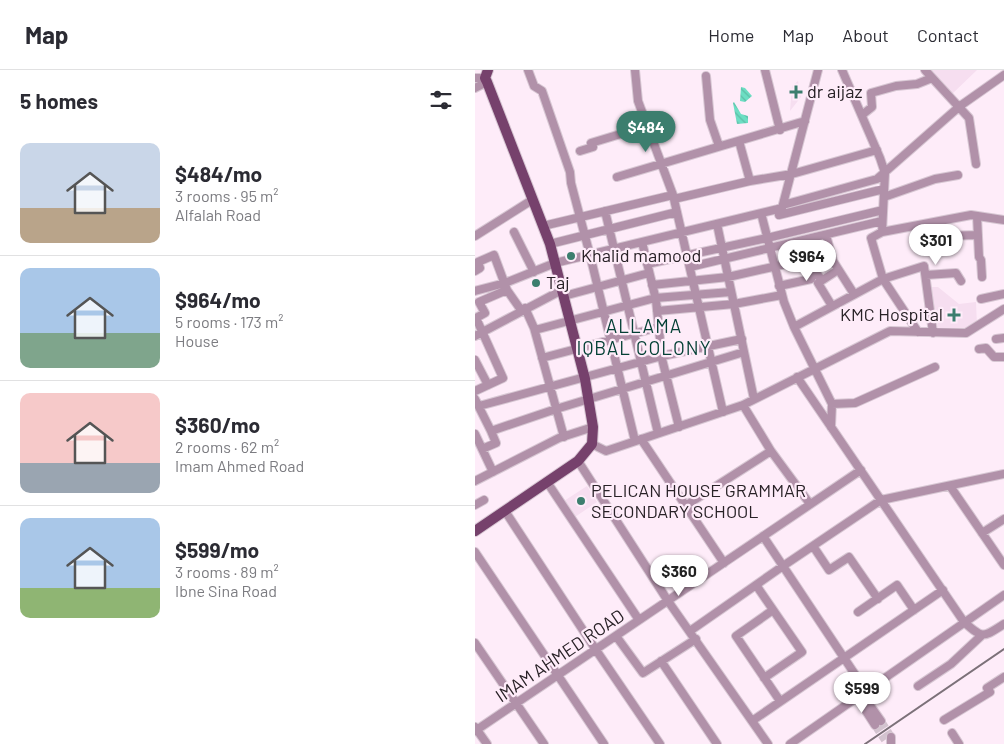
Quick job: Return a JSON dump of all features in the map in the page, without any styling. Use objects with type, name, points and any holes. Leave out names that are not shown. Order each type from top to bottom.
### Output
[{"type":"main road","points":[[475,531],[578,460],[591,444],[593,427],[589,398],[550,244],[484,75]]},
{"type":"street","points":[[528,70],[534,86],[542,91],[570,172],[571,183],[622,388],[638,440],[724,563]]},
{"type":"street","points":[[635,70],[638,101],[674,197],[723,412]]},
{"type":"street","points":[[765,70],[780,130]]},
{"type":"street","points":[[818,70],[792,174],[779,215],[884,193],[957,175]]},
{"type":"street","points":[[842,70],[862,114],[885,173],[882,232]]},
{"type":"street","points":[[925,70],[969,118],[976,164]]},
{"type":"street","points":[[475,88],[484,75]]},
{"type":"street","points":[[475,391],[503,378],[478,334],[476,318],[485,313],[479,302],[534,272],[555,263],[761,213],[877,179],[960,106],[1004,75]]},
{"type":"street","points":[[706,76],[710,120],[719,146]]},
{"type":"street","points":[[862,114],[872,107],[871,93],[896,86],[917,84],[932,78]]},
{"type":"street","points":[[617,177],[662,162],[780,130],[805,121]]},
{"type":"street","points":[[580,151],[593,148],[591,143],[647,126]]},
{"type":"street","points":[[739,141],[750,181]]},
{"type":"street","points":[[543,226],[605,211],[792,174],[877,150]]},
{"type":"street","points":[[475,236],[532,200]]},
{"type":"street","points":[[647,264],[883,210]]},
{"type":"street","points":[[605,211],[658,433]]},
{"type":"street","points":[[550,244],[677,212]]},
{"type":"street","points":[[761,213],[782,295],[794,327],[832,404],[831,427]]},
{"type":"street","points":[[918,332],[883,279],[871,238],[882,232],[971,215],[1004,220]]},
{"type":"street","points":[[977,216],[982,277]]},
{"type":"street","points":[[690,267],[882,221]]},
{"type":"street","points":[[717,224],[754,399]]},
{"type":"street","points":[[514,232],[534,272]]},
{"type":"street","points":[[826,235],[833,261],[855,294]]},
{"type":"street","points":[[943,236],[978,235]]},
{"type":"street","points":[[642,242],[655,298],[662,356],[679,426]]},
{"type":"street","points":[[475,271],[480,268],[479,262],[494,254],[506,287],[523,309],[535,330],[564,436]]},
{"type":"street","points":[[652,285],[728,277],[831,254]]},
{"type":"street","points":[[794,327],[883,279],[924,266],[933,333]]},
{"type":"street","points":[[832,306],[818,283],[838,270]]},
{"type":"street","points":[[779,286],[811,278],[815,272],[822,280]]},
{"type":"street","points":[[478,334],[523,309],[563,293],[598,287],[649,273]]},
{"type":"street","points":[[926,275],[956,273],[961,281]]},
{"type":"street","points":[[475,291],[506,287]]},
{"type":"street","points":[[535,330],[655,298],[731,292]]},
{"type":"street","points":[[981,299],[1004,294]]},
{"type":"street","points":[[657,311],[734,304],[782,295]]},
{"type":"street","points":[[591,444],[606,451],[743,405],[890,332],[966,334],[1004,309]]},
{"type":"street","points":[[542,358],[659,327]]},
{"type":"street","points":[[482,449],[496,443],[477,403],[707,345],[742,340]]},
{"type":"street","points":[[979,349],[986,348],[994,357],[1004,357]]},
{"type":"street","points":[[491,431],[556,408],[744,352]]},
{"type":"street","points":[[475,360],[488,384]]},
{"type":"street","points":[[832,404],[855,403],[935,367]]},
{"type":"street","points":[[797,377],[964,622],[977,634],[982,635],[988,634],[1004,624]]},
{"type":"street","points":[[743,405],[771,451],[810,504]]},
{"type":"street","points":[[475,482],[564,436],[593,427]]},
{"type":"street","points":[[475,434],[493,472]]},
{"type":"street","points":[[685,506],[771,451]]},
{"type":"street","points":[[578,460],[668,601],[768,744]]},
{"type":"street","name":"IMAM AHMED ROAD","points":[[476,729],[516,704],[861,470]]},
{"type":"street","points":[[690,631],[881,500],[1004,474]]},
{"type":"street","points":[[547,482],[639,620]]},
{"type":"street","points":[[950,486],[1004,565]]},
{"type":"street","points":[[475,505],[484,500]]},
{"type":"street","points":[[505,510],[660,744]]},
{"type":"street","points":[[982,533],[1004,519]]},
{"type":"street","points":[[763,536],[843,657],[878,723]]},
{"type":"street","points":[[813,546],[829,570],[849,557],[878,599]]},
{"type":"street","points":[[475,552],[604,744]]},
{"type":"street","points":[[756,585],[802,652],[764,678]]},
{"type":"street","points":[[858,612],[897,585],[914,610]]},
{"type":"street","points":[[752,721],[943,590]]},
{"type":"street","points":[[790,744],[1004,595]]},
{"type":"street","points":[[773,610],[736,636],[780,701]]},
{"type":"street","points":[[918,686],[951,664],[982,635]]},
{"type":"street","points":[[616,636],[643,673],[696,639]]},
{"type":"street","points":[[475,643],[544,744]]},
{"type":"street","points":[[661,661],[717,744]]},
{"type":"street","points":[[944,720],[990,692],[987,688],[1004,677]]},
{"type":"street","points":[[476,729],[487,744]]},
{"type":"street","points":[[952,733],[959,744]]},
{"type":"shaded area","points":[[925,70],[977,70],[950,96]]},
{"type":"shaded area","name":"dr aijaz","points":[[798,81],[801,97],[790,111],[792,86]]},
{"type":"shaded area","name":"KMC Hospital","points":[[927,287],[938,287],[959,304],[976,302],[977,326],[966,333],[933,333]]},
{"type":"shaded area","name":"PELICAN HOUSE GRAMMAR SECONDARY SCHOOL","points":[[587,486],[597,502],[575,517],[564,501]]},
{"type":"building","points":[[741,87],[745,88],[752,96],[745,102],[740,101]]},
{"type":"building","points":[[734,102],[741,114],[748,116],[748,123],[737,124]]},
{"type":"tunnel","points":[[881,721],[891,737]]},
{"type":"tunnel","points":[[875,725],[885,740]]},
{"type":"railway","points":[[865,744],[1004,649]]},
{"type":"place","name":"dr aijaz","points":[[796,92]]},
{"type":"place","name":"Khalid mamood","points":[[571,256]]},
{"type":"place","name":"Taj","points":[[536,283]]},
{"type":"place","name":"KMC Hospital","points":[[954,315]]},
{"type":"place","name":"PELICAN HOUSE GRAMMAR SECONDARY SCHOOL","points":[[581,501]]},
{"type":"district","name":"ALLAMA IQBAL COLONY","points":[[644,337]]}]
